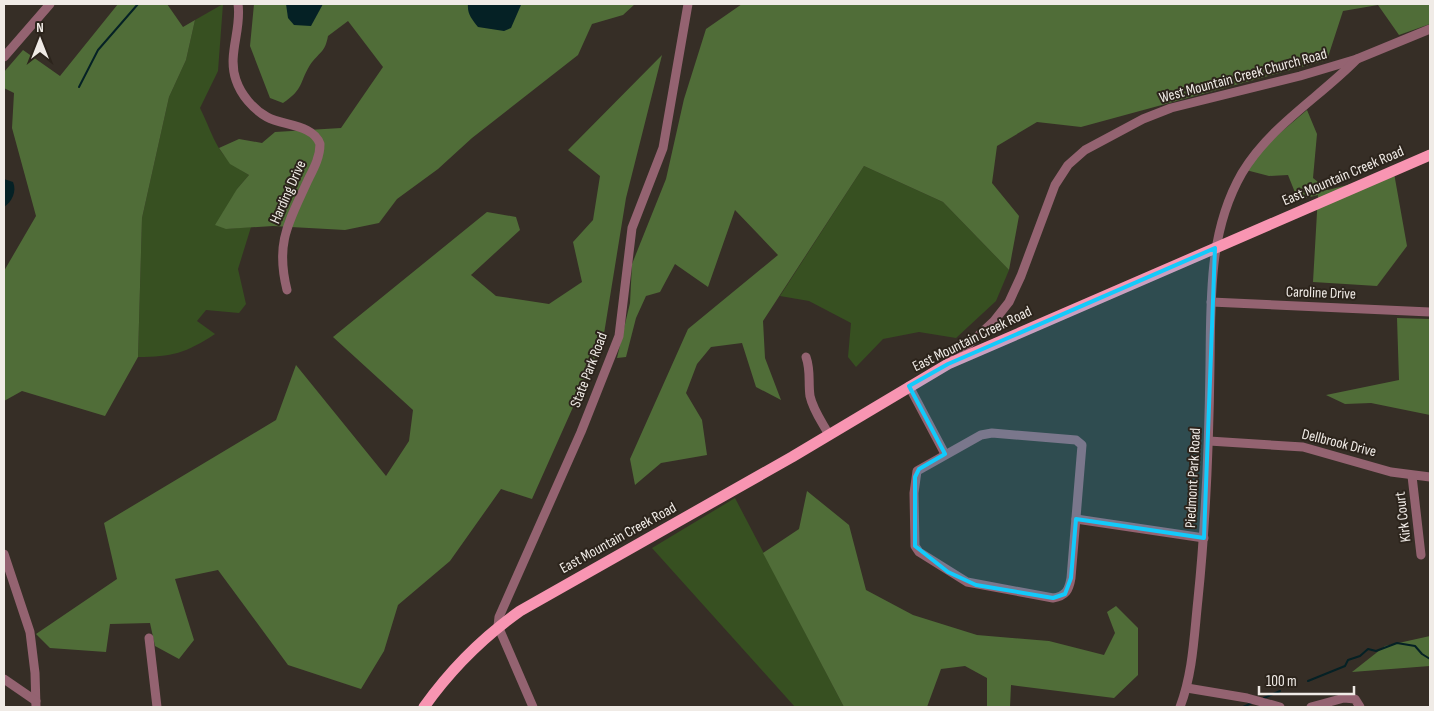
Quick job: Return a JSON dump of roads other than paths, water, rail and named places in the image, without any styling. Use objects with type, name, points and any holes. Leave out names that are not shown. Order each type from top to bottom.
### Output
[{"type":"main road","name":"East Mountain Creek Road","points":[[498,626],[520,611],[830,434],[948,364],[1430,155]]},
{"type":"main road","points":[[424,707],[456,666],[498,626]]},
{"type":"street","points":[[4,57],[50,4]]},
{"type":"street","name":"Harding Drive","points":[[238,4],[239,23],[233,68],[240,90],[260,112],[275,121],[311,132],[320,144],[318,158],[284,234],[283,257],[287,290]]},
{"type":"street","name":"State Park Road","points":[[498,626],[500,610],[581,432],[620,336],[632,228],[663,148],[688,4]]},
{"type":"street","name":"West Mountain Creek Church Road","points":[[948,364],[994,321],[1009,302],[1021,276],[1055,185],[1068,165],[1085,150],[1144,119],[1171,108],[1300,76],[1357,58],[1430,29]]},
{"type":"street","name":"Piedmont Park Road","points":[[1180,707],[1187,688],[1204,538],[1209,441],[1211,302],[1215,248],[1233,190],[1256,154],[1281,126],[1357,58]]},
{"type":"street","name":"Caroline Drive","points":[[1211,302],[1430,312]]},
{"type":"street","points":[[806,357],[810,369],[810,393],[813,405],[830,434]]},
{"type":"street","points":[[909,386],[945,454]]},
{"type":"street","points":[[989,433],[1079,441],[1083,451],[1076,519],[1068,592],[1053,598],[976,585],[961,579],[919,552],[914,544],[916,474],[922,466],[989,433]]},
{"type":"street","name":"Dellbrook Drive","points":[[1209,441],[1303,447],[1412,476],[1430,477]]},
{"type":"street","name":"Kirk Court","points":[[1412,476],[1421,555]]},
{"type":"street","points":[[1076,519],[1204,538]]},
{"type":"street","points":[[4,554],[30,632],[35,666],[36,704]]},
{"type":"street","points":[[498,626],[533,707]]},
{"type":"street","points":[[149,638],[157,707]]},
{"type":"street","points":[[4,679],[36,704]]},
{"type":"street","points":[[1187,688],[1247,698],[1280,707]]},
{"type":"street","points":[[1311,707],[1348,697],[1355,699],[1360,707]]},
{"type":"water","points":[[286,4],[323,4],[311,26],[294,25],[288,18]]},
{"type":"water","points":[[468,4],[521,5],[511,28],[504,31],[478,27],[469,14]]},
{"type":"water","points":[[4,179],[13,182],[14,193],[4,207]]},
{"type":"waterway","points":[[79,87],[98,50],[138,4]]},
{"type":"waterway","points":[[1308,681],[1345,666],[1348,660],[1360,656],[1368,649],[1376,651],[1397,643],[1415,646],[1430,659]]},
{"type":"waterway","points":[[1264,698],[1280,691]]},
{"type":"waterway","points":[[1243,707],[1252,703]]}]
